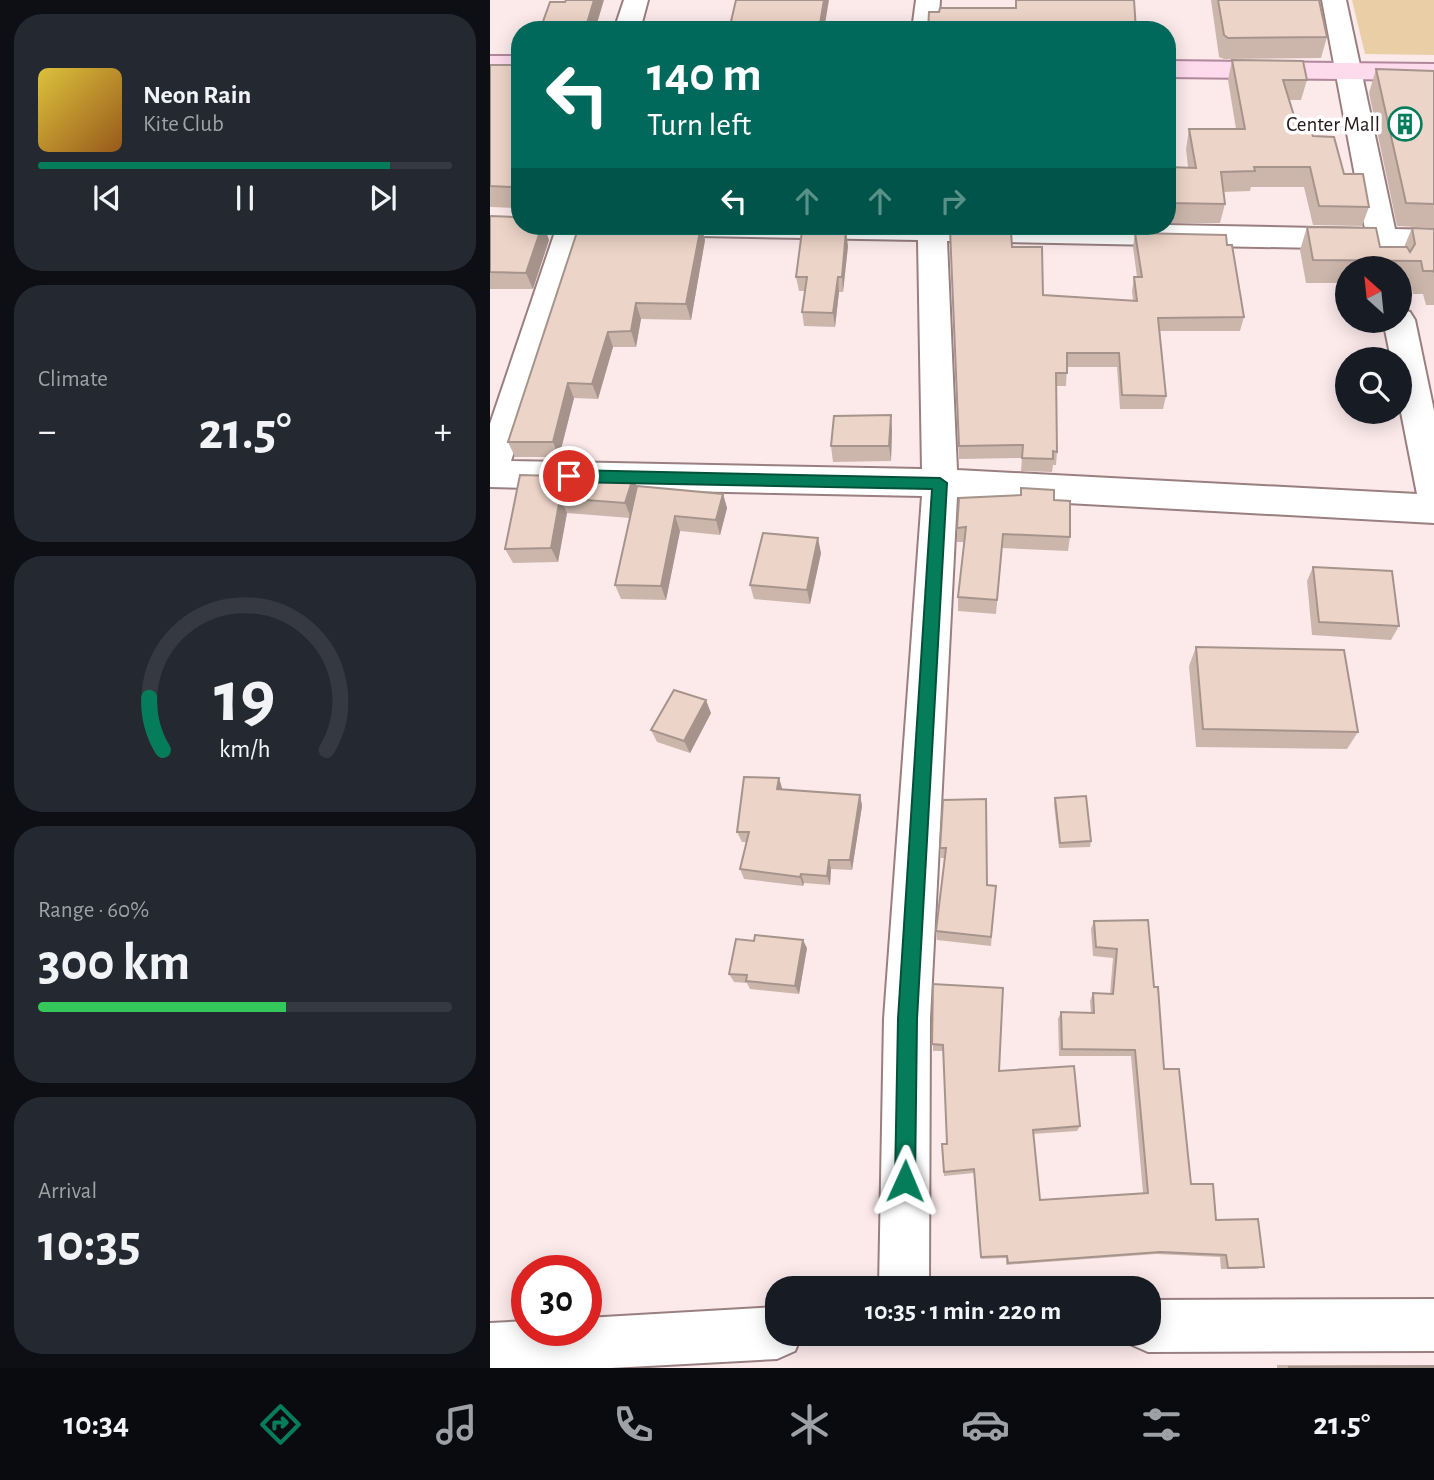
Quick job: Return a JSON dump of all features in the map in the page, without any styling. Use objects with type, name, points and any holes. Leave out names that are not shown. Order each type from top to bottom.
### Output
[{"type":"main road","points":[[490,64],[511,64]]},
{"type":"main road","points":[[1176,69],[1434,72]]},
{"type":"street","points":[[630,21],[636,0]]},
{"type":"street","points":[[927,21],[928,0]]},
{"type":"street","points":[[1334,0],[1386,256]]},
{"type":"street","points":[[1176,233],[1434,240]]},
{"type":"street","points":[[569,235],[490,474],[940,483],[1434,509]]},
{"type":"street","points":[[904,1276],[907,1019],[940,483],[932,235]]},
{"type":"street","points":[[1402,333],[1434,492]]},
{"type":"street","points":[[1161,1326],[1434,1325]]},
{"type":"street","points":[[490,1349],[765,1335]]},
{"type":"shaded area","points":[[1352,0],[1434,0],[1434,55],[1365,54]]},
{"type":"building","points":[[594,0],[588,21],[543,21],[550,2]]},
{"type":"building","points":[[736,0],[824,0],[820,21],[731,21]]},
{"type":"building","points":[[1016,0],[1134,0],[1135,21],[928,21],[929,12],[939,12],[940,8],[1016,8]]},
{"type":"building","points":[[1218,0],[1319,0],[1327,37],[1228,38],[1224,35]]},
{"type":"building","points":[[1232,60],[1303,61],[1307,80],[1283,80],[1299,132],[1334,137],[1344,174],[1363,174],[1369,207],[1319,206],[1310,167],[1254,167],[1255,171],[1221,172],[1225,204],[1176,203],[1176,167],[1196,168],[1189,129],[1245,129]]},
{"type":"building","points":[[490,65],[511,65],[511,187],[490,186]]},
{"type":"building","points":[[1376,69],[1434,71],[1434,204],[1406,203]]},
{"type":"building","points":[[490,216],[511,217],[511,235],[539,235],[526,273],[490,272]]},
{"type":"building","points":[[1307,227],[1376,228],[1380,247],[1407,247],[1410,252],[1415,244],[1412,228],[1434,229],[1434,271],[1423,271],[1421,261],[1412,261],[1412,256],[1335,256],[1335,260],[1313,260]]},
{"type":"building","points":[[576,235],[699,235],[686,304],[636,303],[631,331],[608,332],[592,384],[568,383],[553,442],[508,442]]},
{"type":"building","points":[[801,235],[846,235],[842,277],[838,277],[833,313],[802,312],[807,277],[796,277]]},
{"type":"building","points":[[950,235],[1011,235],[1012,247],[1042,247],[1043,295],[1137,301],[1134,277],[1142,277],[1135,235],[1226,235],[1227,245],[1232,245],[1244,317],[1158,318],[1166,396],[1122,395],[1119,353],[1067,353],[1067,373],[1056,373],[1057,452],[1053,451],[1053,459],[1022,458],[1023,445],[959,446]]},
{"type":"building","points":[[891,415],[889,446],[831,446],[834,416]]},
{"type":"building","points":[[520,475],[633,478],[625,503],[560,498],[551,548],[505,549]]},
{"type":"building","points":[[637,486],[723,494],[716,520],[675,516],[661,586],[615,585]]},
{"type":"building","points":[[1021,488],[1054,490],[1054,500],[1070,501],[1070,537],[1003,534],[997,600],[958,597],[966,527],[957,528],[959,498],[1021,495]]},
{"type":"building","points":[[763,533],[818,538],[807,590],[750,585]]},
{"type":"building","points":[[1313,567],[1392,571],[1399,626],[1319,622]]},
{"type":"building","points":[[1196,647],[1344,650],[1358,732],[1203,729]]},
{"type":"building","points":[[674,690],[706,700],[684,741],[651,730]]},
{"type":"building","points":[[744,777],[779,778],[777,789],[860,795],[850,860],[829,860],[827,876],[801,874],[800,877],[740,869],[749,832],[737,832]]},
{"type":"building","points":[[1086,796],[1091,841],[1060,843],[1055,798]]},
{"type":"building","points":[[986,799],[987,885],[996,886],[991,937],[936,931],[946,848],[940,848],[943,800]]},
{"type":"building","points":[[1148,920],[1154,987],[1158,987],[1164,1069],[1179,1069],[1191,1184],[1213,1184],[1216,1220],[1258,1219],[1264,1267],[1228,1268],[1226,1255],[1160,1252],[1008,1263],[1007,1256],[981,1257],[974,1169],[944,1172],[942,1144],[947,1144],[943,1045],[932,1044],[933,984],[1003,988],[999,1071],[1074,1066],[1080,1126],[1033,1130],[1040,1200],[1148,1193],[1135,1050],[1062,1049],[1061,1012],[1094,1013],[1093,993],[1113,994],[1117,949],[1096,947],[1094,921]]},
{"type":"building","points":[[755,935],[803,940],[795,986],[746,981],[747,975],[729,974],[736,939],[754,941]]},
{"type":"building","points":[[1289,1367],[1434,1368],[1289,1368]]},
{"type":"place","name":"Center Mall","points":[[1405,124]]},
{"type":"route","points":[[569,476],[940,483],[907,1019],[905,1181]]}]
